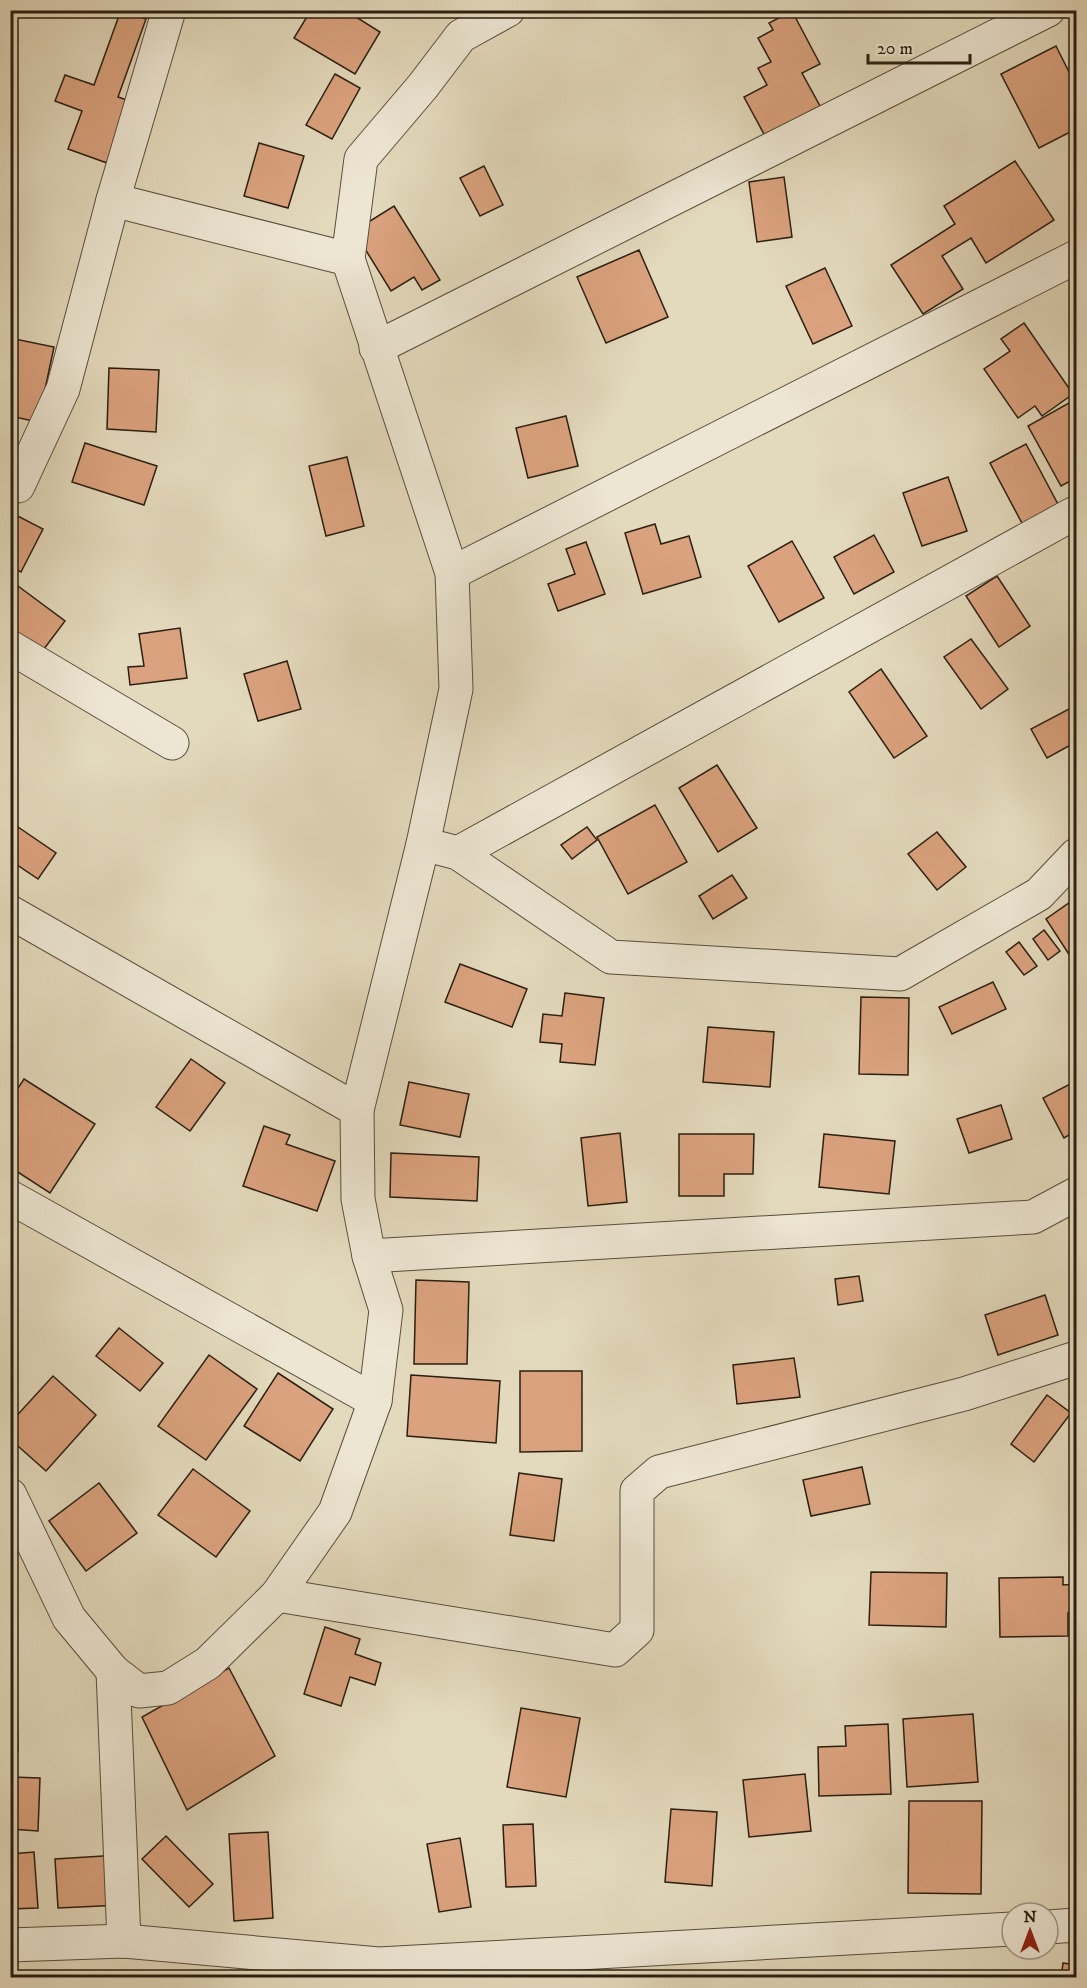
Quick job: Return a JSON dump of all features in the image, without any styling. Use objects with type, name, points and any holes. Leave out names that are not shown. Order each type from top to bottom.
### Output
[{"type":"street","points":[[10,487],[18,486],[63,389],[113,200],[169,10]]},
{"type":"street","points":[[10,1495],[69,1618],[113,1671],[139,1691],[168,1688],[208,1663],[277,1595],[334,1512],[375,1401],[386,1310],[369,1256],[358,1199],[357,1110],[423,844],[456,689],[452,573],[348,259],[361,159],[423,86],[461,36],[508,10]]},
{"type":"street","points":[[376,348],[1048,10]]},
{"type":"street","points":[[113,200],[348,259]]},
{"type":"street","points":[[452,573],[1077,257]]},
{"type":"street","points":[[458,853],[1073,514],[1077,514]]},
{"type":"street","points":[[10,647],[172,743]]},
{"type":"street","points":[[423,844],[458,853],[611,957],[900,974],[1039,894],[1077,855]]},
{"type":"street","points":[[10,912],[357,1110]]},
{"type":"street","points":[[369,1256],[1033,1217],[1077,1194]]},
{"type":"street","points":[[10,1197],[375,1401]]},
{"type":"street","points":[[277,1595],[615,1650],[637,1630],[637,1491],[659,1472],[964,1394],[1077,1358]]},
{"type":"street","points":[[113,1671],[124,1941]]},
{"type":"street","points":[[1060,1926],[1077,1925]]},
{"type":"street","points":[[10,1945],[124,1941],[380,1971],[1000,1930]]},
{"type":"building","points":[[121,10],[146,19],[118,97],[130,101],[107,163],[68,149],[82,111],[55,101],[65,75],[94,85]]},
{"type":"building","points":[[311,10],[345,10],[380,32],[355,74],[294,38]]},
{"type":"building","points":[[792,11],[820,64],[802,73],[820,106],[765,136],[744,97],[767,85],[758,68],[771,62],[758,38],[773,30],[769,23]]},
{"type":"building","points":[[1056,46],[1076,86],[1076,129],[1039,148],[1001,74]]},
{"type":"building","points":[[335,74],[360,88],[332,139],[306,125]]},
{"type":"building","points":[[259,143],[304,156],[288,208],[244,196]]},
{"type":"building","points":[[1015,161],[1054,220],[986,263],[971,238],[942,256],[963,289],[923,314],[891,265],[955,224],[944,206]]},
{"type":"building","points":[[484,166],[503,205],[480,216],[460,178]]},
{"type":"building","points":[[784,177],[792,237],[757,242],[749,182]]},
{"type":"building","points":[[394,206],[440,280],[422,290],[414,277],[391,291],[354,231]]},
{"type":"building","points":[[639,250],[668,317],[606,343],[577,277]]},
{"type":"building","points":[[825,268],[852,326],[813,344],[786,286]]},
{"type":"building","points":[[1024,323],[1073,394],[1042,416],[1035,406],[1018,418],[984,369],[1010,351],[1001,339]]},
{"type":"building","points":[[10,338],[54,347],[38,422],[10,416]]},
{"type":"building","points":[[109,368],[159,370],[156,432],[107,429]]},
{"type":"building","points":[[1076,399],[1076,478],[1061,486],[1028,426]]},
{"type":"building","points":[[566,416],[578,466],[528,478],[516,428]]},
{"type":"building","points":[[85,443],[157,466],[144,505],[72,482]]},
{"type":"building","points":[[1026,444],[1060,508],[1024,527],[990,463]]},
{"type":"building","points":[[347,457],[364,526],[326,536],[309,466]]},
{"type":"building","points":[[948,477],[967,531],[922,546],[903,493]]},
{"type":"building","points":[[10,512],[43,529],[21,572],[10,566]]},
{"type":"building","points":[[655,524],[661,544],[689,536],[701,577],[643,594],[625,533]]},
{"type":"building","points":[[874,535],[894,572],[854,594],[834,557]]},
{"type":"building","points":[[792,541],[824,598],[779,622],[748,566]]},
{"type":"building","points":[[586,542],[605,594],[558,611],[548,584],[575,574],[566,549]]},
{"type":"building","points":[[997,576],[1030,626],[999,647],[966,596]]},
{"type":"building","points":[[18,586],[65,621],[41,653],[10,630],[10,596]]},
{"type":"building","points":[[180,628],[187,678],[130,685],[128,667],[144,666],[139,634]]},
{"type":"building","points":[[971,639],[1008,689],[981,709],[944,657]]},
{"type":"building","points":[[287,661],[301,709],[258,721],[244,674]]},
{"type":"building","points":[[881,669],[927,736],[894,758],[849,692]]},
{"type":"building","points":[[1069,709],[1076,722],[1076,742],[1047,758],[1031,729]]},
{"type":"building","points":[[717,765],[757,828],[718,852],[679,788]]},
{"type":"building","points":[[655,805],[687,862],[628,894],[597,837]]},
{"type":"building","points":[[18,827],[56,853],[38,879],[10,860],[10,838]]},
{"type":"building","points":[[587,827],[597,840],[572,859],[561,845]]},
{"type":"building","points":[[937,832],[966,867],[937,890],[908,854]]},
{"type":"building","points":[[732,875],[747,898],[713,919],[699,896]]},
{"type":"building","points":[[1076,898],[1076,960],[1074,962],[1046,919]]},
{"type":"building","points":[[1044,930],[1060,951],[1048,960],[1033,939]]},
{"type":"building","points":[[1019,942],[1037,966],[1024,975],[1006,952]]},
{"type":"building","points":[[460,964],[527,989],[512,1027],[445,1002]]},
{"type":"building","points":[[993,982],[1006,1009],[952,1034],[939,1007]]},
{"type":"building","points":[[565,993],[604,998],[595,1065],[560,1062],[562,1044],[540,1042],[543,1014],[562,1016]]},
{"type":"building","points":[[861,997],[909,998],[908,1075],[859,1074]]},
{"type":"building","points":[[708,1027],[774,1032],[770,1087],[703,1082]]},
{"type":"building","points":[[191,1059],[225,1083],[190,1131],[156,1107]]},
{"type":"building","points":[[24,1079],[95,1124],[50,1193],[10,1167],[10,1100]]},
{"type":"building","points":[[1076,1081],[1076,1131],[1064,1138],[1043,1098]]},
{"type":"building","points":[[409,1082],[469,1094],[460,1137],[400,1125]]},
{"type":"building","points":[[1001,1105],[1012,1139],[969,1153],[957,1119]]},
{"type":"building","points":[[264,1126],[290,1135],[286,1144],[335,1161],[317,1211],[243,1186]]},
{"type":"building","points":[[620,1133],[627,1202],[588,1206],[581,1138]]},
{"type":"building","points":[[679,1134],[754,1134],[753,1174],[724,1174],[724,1196],[679,1196]]},
{"type":"building","points":[[824,1134],[895,1141],[889,1194],[819,1187]]},
{"type":"building","points":[[391,1153],[479,1157],[477,1201],[390,1197]]},
{"type":"building","points":[[859,1276],[863,1301],[838,1305],[835,1279]]},
{"type":"building","points":[[416,1280],[469,1282],[467,1364],[414,1364]]},
{"type":"building","points":[[1045,1295],[1058,1335],[998,1355],[985,1315]]},
{"type":"building","points":[[119,1328],[163,1363],[140,1391],[96,1356]]},
{"type":"building","points":[[209,1355],[257,1389],[206,1460],[158,1426]]},
{"type":"building","points":[[794,1358],[800,1397],[737,1404],[733,1365]]},
{"type":"building","points":[[520,1371],[582,1371],[582,1451],[520,1452]]},
{"type":"building","points":[[278,1373],[333,1409],[300,1461],[244,1426]]},
{"type":"building","points":[[411,1375],[500,1381],[496,1443],[407,1436]]},
{"type":"building","points":[[53,1376],[96,1415],[46,1471],[10,1439],[10,1423]]},
{"type":"building","points":[[1047,1395],[1071,1413],[1034,1462],[1011,1444]]},
{"type":"building","points":[[862,1467],[870,1504],[811,1516],[803,1480]]},
{"type":"building","points":[[193,1469],[250,1511],[216,1557],[158,1515]]},
{"type":"building","points":[[519,1473],[562,1479],[554,1541],[510,1535]]},
{"type":"building","points":[[99,1483],[137,1533],[86,1571],[49,1521]]},
{"type":"building","points":[[871,1572],[947,1573],[946,1627],[869,1625]]},
{"type":"building","points":[[1063,1577],[1063,1585],[1076,1584],[1076,1613],[1068,1613],[1068,1636],[1000,1637],[999,1578]]},
{"type":"building","points":[[325,1627],[360,1639],[355,1654],[381,1663],[375,1685],[350,1677],[341,1706],[304,1694]]},
{"type":"building","points":[[229,1668],[275,1756],[187,1810],[142,1717]]},
{"type":"building","points":[[10,1698],[17,1698],[18,1751],[10,1751]]},
{"type":"building","points":[[521,1708],[580,1718],[566,1797],[507,1787]]},
{"type":"building","points":[[973,1714],[978,1782],[907,1787],[903,1719]]},
{"type":"building","points":[[888,1724],[891,1794],[819,1796],[818,1747],[846,1746],[845,1726]]},
{"type":"building","points":[[805,1774],[811,1831],[749,1837],[743,1780]]},
{"type":"building","points":[[10,1777],[40,1778],[38,1831],[10,1829]]},
{"type":"building","points":[[909,1801],[982,1801],[981,1894],[908,1893]]},
{"type":"building","points":[[671,1809],[717,1812],[712,1886],[665,1882]]},
{"type":"building","points":[[533,1824],[536,1886],[506,1887],[503,1825]]},
{"type":"building","points":[[268,1832],[273,1918],[234,1921],[229,1834]]},
{"type":"building","points":[[166,1836],[213,1884],[189,1907],[142,1859]]},
{"type":"building","points":[[460,1838],[471,1907],[439,1912],[427,1844]]},
{"type":"building","points":[[34,1852],[38,1908],[10,1909],[10,1854]]},
{"type":"building","points":[[119,1855],[122,1905],[58,1908],[55,1859]]},
{"type":"building","points":[[1063,1963],[1076,1965],[1076,1978],[1061,1978]]}]
